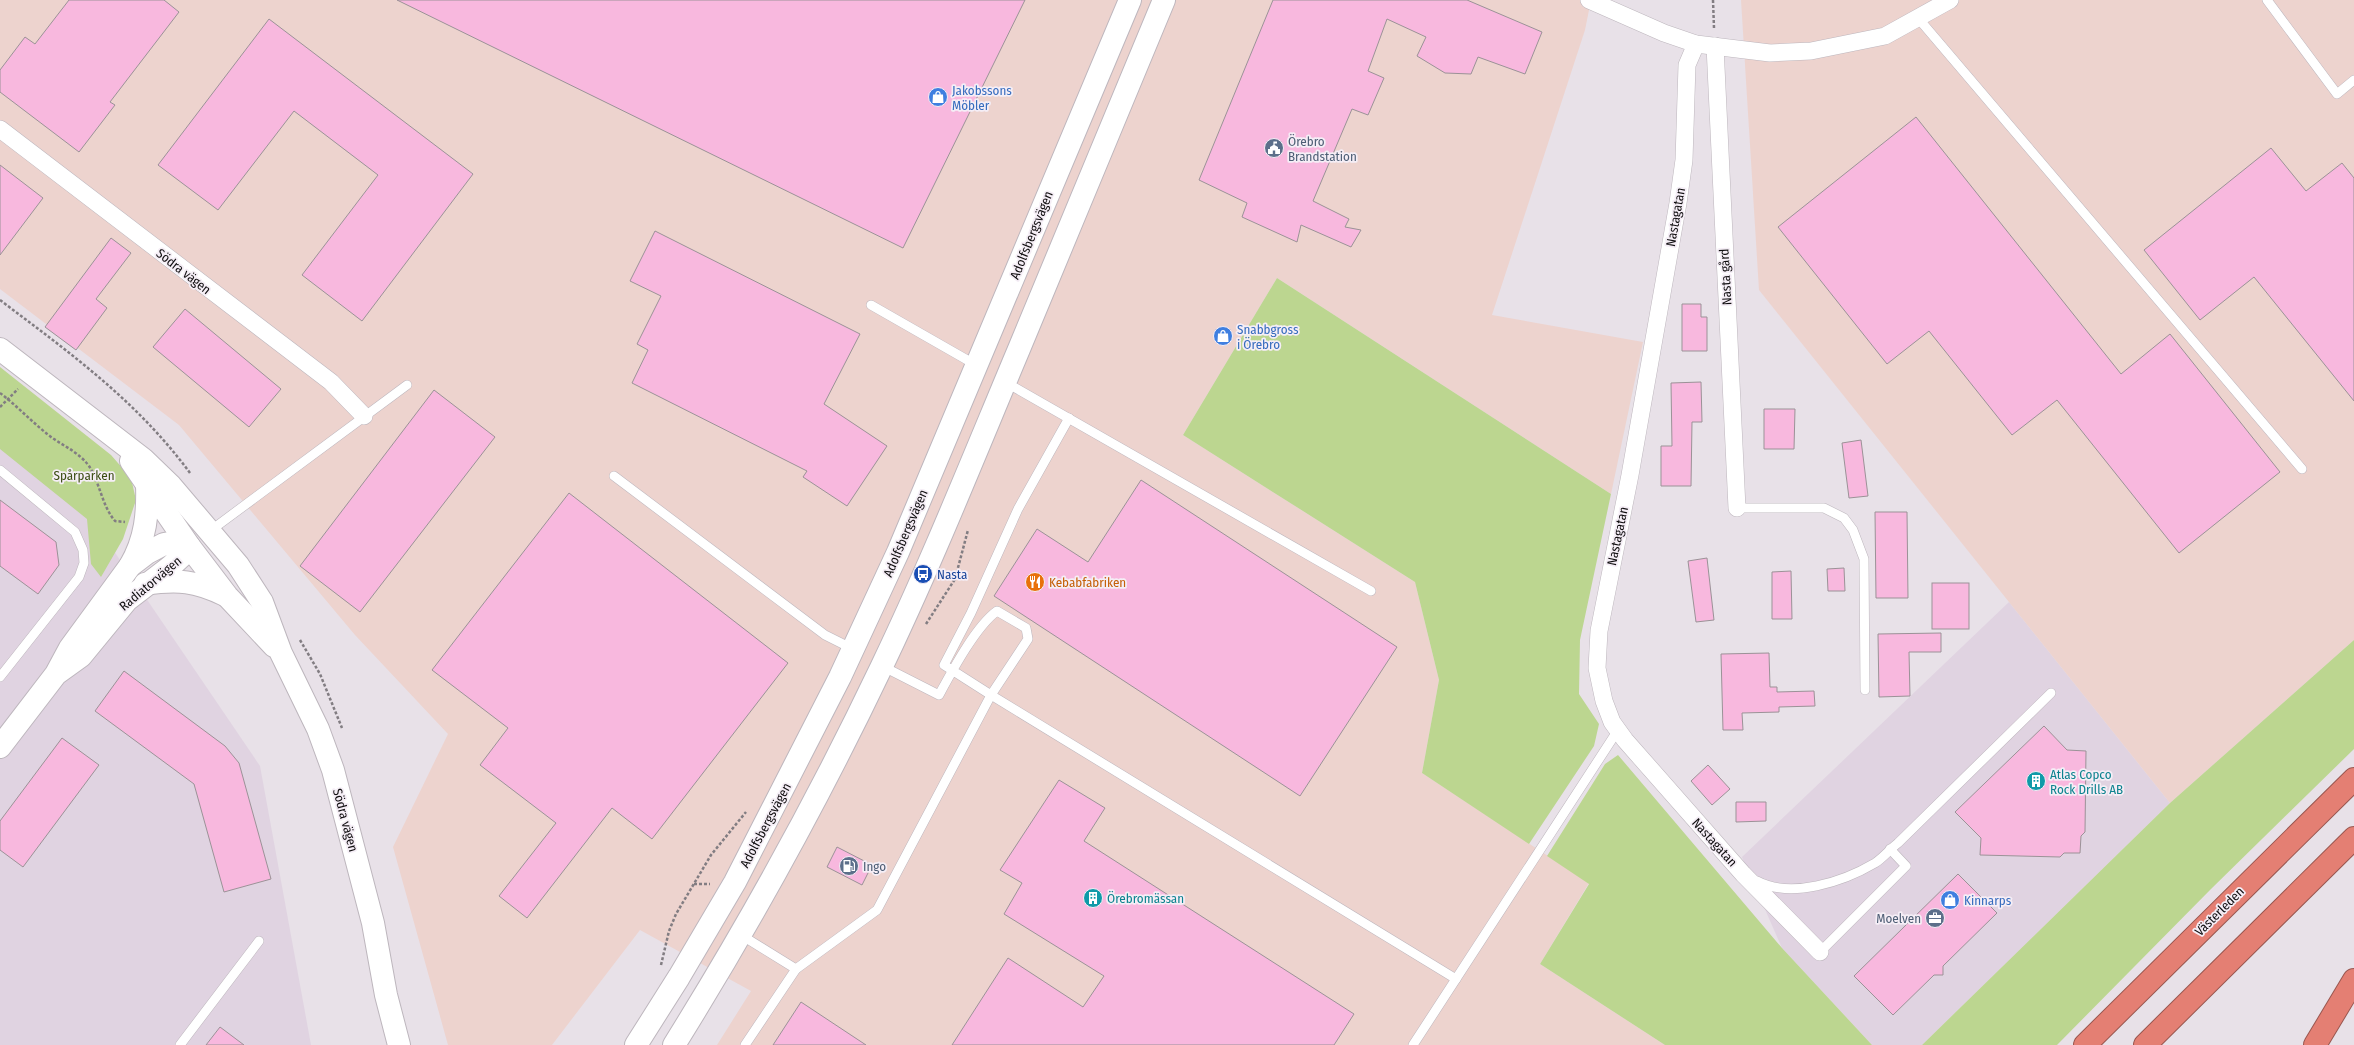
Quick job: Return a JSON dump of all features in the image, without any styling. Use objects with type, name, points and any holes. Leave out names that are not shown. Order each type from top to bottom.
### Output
[{"type":"highway","name":"Västerleden","points":[[2085,1045],[2354,779]]},
{"type":"highway","points":[[2145,1045],[2354,838]]},
{"type":"highway","points":[[2315,1045],[2354,980]]},
{"type":"main road","name":"Adolfsbergsvägen","points":[[636,1045],[714,918],[797,764],[853,649],[898,552],[1130,0]]},
{"type":"main road","points":[[674,1045],[741,935],[776,873],[837,758],[882,666],[1090,183],[1164,0]]},
{"type":"main road","name":"Södra vägen","points":[[0,349],[143,459],[171,486],[238,566],[262,602],[282,653],[318,729],[333,770],[373,924],[386,995],[399,1045]]},
{"type":"main road","points":[[976,365],[1005,382]]},
{"type":"main road","name":"Södra vägen","points":[[109,434],[147,483],[189,546],[227,596],[282,653]]},
{"type":"main road","points":[[130,566],[144,538],[147,483]]},
{"type":"main road","points":[[189,546],[210,532]]},
{"type":"main road","name":"Radiatorvägen","points":[[0,747],[56,674],[70,648],[130,566],[146,553],[164,544],[175,542],[189,546],[183,556],[145,584],[127,600],[106,623],[81,656],[56,674]]},
{"type":"main road","points":[[145,584],[188,581],[204,585],[227,596]]},
{"type":"main road","points":[[853,649],[882,666]]},
{"type":"main road","points":[[714,918],[741,935]]},
{"type":"main road","name":"Södra vägen","points":[[386,995],[390,1045]]},
{"type":"street","points":[[1589,0],[1664,33],[1696,44],[1770,53],[1811,51],[1885,36],[1950,0]]},
{"type":"street","name":"Nastagatan","points":[[1696,44],[1688,65],[1684,160],[1678,203],[1630,475],[1599,630],[1597,668],[1604,701],[1612,722],[1642,762],[1743,874],[1820,952]]},
{"type":"street","name":"Nasta gård","points":[[1715,46],[1737,508]]},
{"type":"street","name":"Södra vägen","points":[[0,129],[331,382],[364,416]]},
{"type":"lane","points":[[2267,0],[2337,94],[2354,80]]},
{"type":"lane","points":[[1918,18],[2302,468]]},
{"type":"lane","points":[[871,305],[976,365]]},
{"type":"lane","points":[[1005,382],[1371,591]]},
{"type":"lane","points":[[210,532],[407,385]]},
{"type":"lane","points":[[1069,418],[1018,509],[971,613],[944,664],[991,695],[1456,979]]},
{"type":"lane","points":[[0,470],[75,532],[84,550],[84,563],[79,577],[0,677]]},
{"type":"lane","points":[[614,476],[825,635],[853,649]]},
{"type":"lane","points":[[1737,508],[1824,508],[1844,518],[1853,530],[1860,543],[1864,559],[1865,690]]},
{"type":"lane","points":[[744,1045],[796,968],[877,910],[991,695],[1028,639],[1026,628],[998,610],[988,617],[953,669],[939,695],[882,666]]},
{"type":"lane","points":[[1743,874],[1766,886],[1807,889],[1836,880],[1875,863],[2051,693]]},
{"type":"lane","points":[[1413,1045],[1618,730]]},
{"type":"lane","points":[[1820,952],[1906,866],[1890,849]]},
{"type":"lane","points":[[741,935],[796,968]]},
{"type":"lane","points":[[180,1045],[259,941]]},
{"type":"path","points":[[1713,0],[1715,46]]},
{"type":"path","points":[[0,300],[115,390],[167,442],[192,477]]},
{"type":"path","points":[[0,393],[47,434],[79,455],[89,467],[100,487],[109,514],[115,521],[132,523]]},
{"type":"path","points":[[922,631],[956,579],[969,525]]},
{"type":"path","points":[[659,971],[669,931],[694,884],[711,855],[748,810]]},
{"type":"path","points":[[694,884],[712,884]]},
{"type":"shaded area","points":[[0,0],[1591,0],[1585,30],[1492,315],[1643,342],[1611,494],[1277,278],[1183,435],[1415,582],[1439,680],[1422,773],[1589,883],[1540,964],[1665,1045],[717,1045],[751,991],[640,930],[552,1045],[448,1045],[393,847],[448,734],[355,635],[179,425],[0,289]]},
{"type":"shaded area","points":[[1741,0],[2354,0],[2354,640],[2170,803],[1759,290]]},
{"type":"shaded area","points":[[0,435],[82,504],[260,766],[311,1045],[0,1045]]},
{"type":"shaded area","points":[[2009,602],[2170,803],[1922,1045],[1872,1045],[1782,948],[1742,857]]},
{"type":"green space","points":[[1277,278],[1611,494],[1580,640],[1579,694],[1599,724],[1594,746],[1529,844],[1422,773],[1439,680],[1415,582],[1183,435]]},
{"type":"green space","name":"Spårparken","points":[[0,367],[111,455],[131,478],[136,500],[123,539],[101,577],[91,564],[87,519],[0,449]]},
{"type":"green space","points":[[2354,640],[2354,749],[2211,889],[2057,1045],[1922,1045],[2170,803]]},
{"type":"green space","points":[[1618,755],[1782,948],[1872,1045],[1665,1045],[1540,964],[1589,884],[1547,856],[1605,764]]},
{"type":"building","points":[[69,0],[164,0],[179,12],[110,102],[115,105],[79,152],[0,92],[0,70],[25,37],[35,44]]},
{"type":"building","points":[[397,0],[1025,0],[903,248]]},
{"type":"building","name":"Örebro Brandstation","points":[[1273,0],[1467,0],[1542,32],[1525,74],[1478,57],[1471,74],[1445,73],[1417,56],[1426,37],[1387,19],[1368,71],[1384,78],[1368,115],[1352,109],[1313,201],[1349,219],[1345,227],[1361,230],[1351,247],[1301,225],[1297,242],[1242,217],[1247,203],[1199,180]]},
{"type":"building","points":[[269,19],[473,174],[362,321],[302,275],[378,175],[294,111],[218,210],[158,165]]},
{"type":"building","points":[[1916,117],[2121,374],[2170,334],[2280,472],[2179,553],[2057,400],[2012,435],[1929,331],[1887,364],[1778,227]]},
{"type":"building","points":[[2271,148],[2306,191],[2342,163],[2354,178],[2354,401],[2254,277],[2200,320],[2144,250]]},
{"type":"building","points":[[0,165],[43,198],[0,255]]},
{"type":"building","points":[[655,231],[860,334],[824,404],[887,446],[847,506],[803,477],[807,471],[632,383],[648,350],[637,344],[661,296],[630,281]]},
{"type":"building","points":[[111,238],[131,253],[96,299],[107,308],[76,350],[45,327]]},
{"type":"building","points":[[1682,304],[1701,304],[1701,317],[1707,317],[1707,351],[1682,351]]},
{"type":"building","points":[[185,309],[281,389],[249,427],[153,347]]},
{"type":"building","points":[[1701,382],[1702,422],[1692,422],[1691,486],[1661,486],[1661,446],[1672,446],[1671,383]]},
{"type":"building","points":[[434,390],[495,437],[360,612],[300,566]]},
{"type":"building","points":[[1764,409],[1795,409],[1794,449],[1764,449]]},
{"type":"building","points":[[1861,440],[1868,496],[1849,498],[1842,443]]},
{"type":"building","points":[[1141,480],[1397,647],[1300,796],[994,596],[1037,529],[1088,562]]},
{"type":"building","points":[[569,493],[788,663],[652,839],[612,808],[527,918],[499,896],[556,823],[480,765],[508,728],[432,670]]},
{"type":"building","points":[[0,500],[56,542],[59,565],[38,594],[0,566]]},
{"type":"building","points":[[1875,512],[1907,512],[1908,598],[1876,598]]},
{"type":"building","points":[[1707,558],[1714,620],[1696,622],[1688,561]]},
{"type":"building","points":[[1844,568],[1845,591],[1828,591],[1827,569]]},
{"type":"building","points":[[1791,571],[1792,619],[1772,619],[1772,572]]},
{"type":"building","points":[[1932,583],[1969,583],[1969,629],[1932,629]]},
{"type":"building","points":[[1941,633],[1941,652],[1909,652],[1910,696],[1879,697],[1878,634]]},
{"type":"building","points":[[1769,653],[1770,687],[1777,687],[1777,692],[1814,691],[1815,706],[1779,707],[1779,712],[1742,713],[1743,730],[1723,730],[1721,654]]},
{"type":"building","points":[[124,671],[225,746],[239,763],[271,879],[224,892],[194,784],[95,711]]},
{"type":"building","name":"Atlas Copco Rock Drills AB","points":[[2044,726],[2067,750],[2086,751],[2085,832],[2081,836],[2080,853],[2064,853],[2060,857],[1980,855],[1981,838],[1955,812]]},
{"type":"building","points":[[62,738],[99,765],[23,867],[0,850],[0,821]]},
{"type":"building","points":[[1708,765],[1730,789],[1712,805],[1691,781]]},
{"type":"building","name":"Örebromässan","points":[[1059,780],[1105,808],[1084,841],[1354,1014],[1334,1045],[952,1045],[1008,958],[1083,1007],[1104,976],[1004,914],[1022,883],[1000,870]]},
{"type":"building","points":[[1736,802],[1766,802],[1766,821],[1736,822]]},
{"type":"building","name":"Ingo","points":[[837,847],[872,865],[862,885],[827,867]]},
{"type":"building","points":[[1958,874],[1997,913],[1943,966],[1943,975],[1934,975],[1893,1015],[1854,976]]},
{"type":"building","points":[[801,1002],[866,1045],[773,1045]]},
{"type":"building","points":[[220,1027],[244,1045],[206,1045]]},
{"type":"place","name":"Jakobssons Möbler","points":[[938,97]]},
{"type":"place","name":"Örebro Brandstation","points":[[1274,148]]},
{"type":"place","name":"Snabbgross i Örebro","points":[[1223,336]]},
{"type":"place","name":"Nasta","points":[[923,574]]},
{"type":"place","name":"Kebabfabriken","points":[[1035,582]]},
{"type":"place","name":"Atlas Copco Rock Drills AB","points":[[2036,781]]},
{"type":"place","name":"Ingo","points":[[849,866]]},
{"type":"place","name":"Örebromässan","points":[[1093,898]]},
{"type":"place","name":"Kinnarps","points":[[1950,900]]},
{"type":"place","name":"Moelven","points":[[1935,918]]}]
